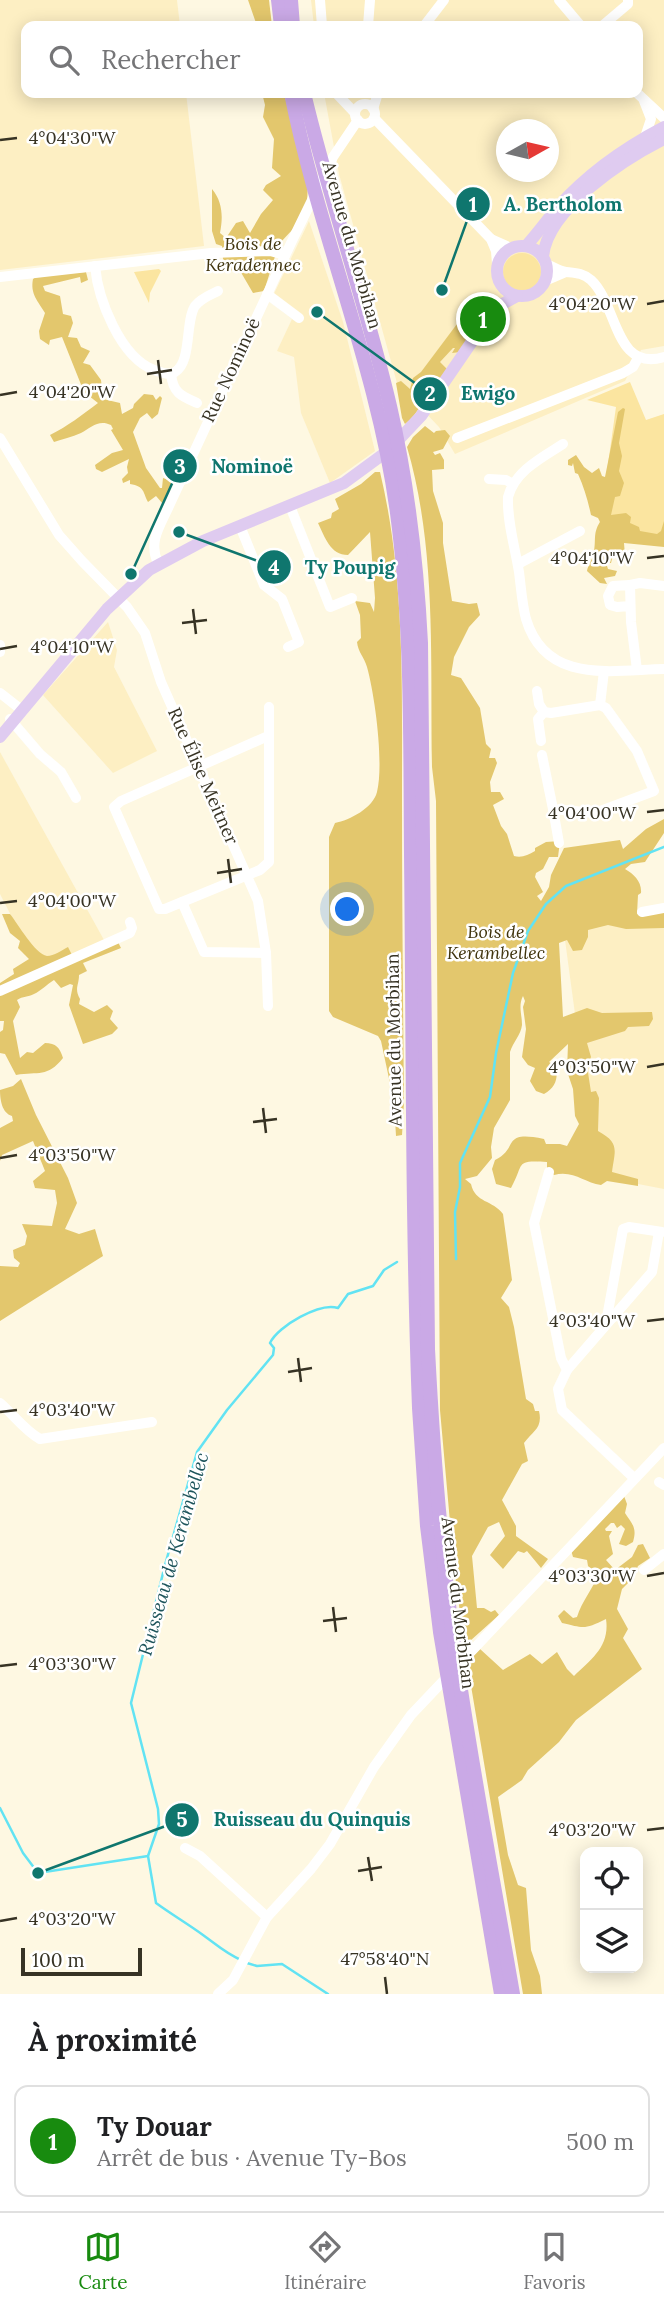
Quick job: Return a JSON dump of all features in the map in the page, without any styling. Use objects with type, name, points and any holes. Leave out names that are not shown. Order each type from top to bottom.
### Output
[{"type":"highway","points":[[278,0],[280,21]]},
{"type":"highway","points":[[291,0],[293,21]]},
{"type":"highway","name":"Avenue du Morbihan","points":[[293,98],[390,409],[414,547],[421,643],[428,1349],[432,1423],[454,1643],[513,1994]]},
{"type":"highway","name":"Avenue du Morbihan","points":[[305,98],[321,165],[318,199],[370,379],[387,451],[400,534],[409,658],[419,1408],[427,1526],[440,1632],[501,1994]]},
{"type":"main road","points":[[526,246],[558,207],[586,179],[619,153],[664,127]]},
{"type":"main road","points":[[495,308],[517,296],[534,293],[545,281],[544,260],[548,237],[578,200],[619,164],[664,139]]},
{"type":"main road","points":[[0,730],[21,710],[118,597],[158,563],[202,541],[344,483],[372,464],[411,429],[495,308],[499,283],[497,264],[502,254],[511,248],[526,246],[536,250],[544,260]]},
{"type":"main road","points":[[499,283],[517,296]]},
{"type":"main road","points":[[0,737],[11,720]]},
{"type":"street","points":[[320,0],[322,21]]},
{"type":"street","points":[[368,21],[370,0]]},
{"type":"street","points":[[428,21],[443,0]]},
{"type":"street","points":[[559,0],[577,21]]},
{"type":"street","points":[[608,21],[628,4],[628,0]]},
{"type":"street","points":[[341,98],[364,112],[491,239],[511,248]]},
{"type":"street","name":"Rue Nominoë","points":[[158,563],[153,549],[156,535],[285,255],[333,157],[373,98]]},
{"type":"street","points":[[641,98],[651,122],[645,137]]},
{"type":"street","points":[[642,98],[664,118]]},
{"type":"street","points":[[491,239],[497,264]]},
{"type":"street","points":[[0,277],[232,252],[270,251],[285,255]]},
{"type":"street","points":[[544,260],[566,272],[583,274],[596,285],[623,342],[638,358],[650,360],[664,357]]},
{"type":"street","points":[[94,265],[102,301],[132,355],[150,369],[172,374],[178,370],[185,354],[194,307],[218,291]]},
{"type":"street","points":[[545,281],[566,272]]},
{"type":"street","name":"Rue Nominoë","points":[[267,294],[299,318]]},
{"type":"street","points":[[457,438],[623,373],[634,366],[638,358]]},
{"type":"street","points":[[172,374],[177,393],[197,403]]},
{"type":"street","name":"Rue Élise Meitner","points":[[0,438],[59,535],[127,607],[145,633],[157,671],[258,901],[266,953],[268,1006]]},
{"type":"street","points":[[563,444],[535,462],[513,484],[508,503],[526,618],[539,644],[554,658],[572,668],[587,671],[664,669]]},
{"type":"street","points":[[489,479],[506,480],[513,484]]},
{"type":"street","points":[[290,506],[330,607],[352,598]]},
{"type":"street","points":[[240,526],[264,585],[282,599],[299,642],[288,647]]},
{"type":"street","points":[[518,564],[580,531]]},
{"type":"street","points":[[630,606],[613,607],[608,602],[613,586],[640,583],[664,586]]},
{"type":"street","points":[[630,586],[637,670]]},
{"type":"street","points":[[0,645],[0,652]]},
{"type":"street","points":[[600,705],[604,671]]},
{"type":"street","points":[[537,691],[539,704],[544,712],[600,705],[606,708],[637,751],[659,789],[595,813],[553,809]]},
{"type":"street","points":[[0,693],[21,710]]},
{"type":"street","points":[[268,736],[114,807],[156,904],[162,909],[266,867],[269,862],[269,707]]},
{"type":"street","points":[[541,741],[538,719],[544,712]]},
{"type":"street","points":[[11,720],[40,754],[64,775],[76,798]]},
{"type":"street","points":[[542,755],[559,843]]},
{"type":"street","points":[[182,902],[204,953],[266,953]]},
{"type":"street","points":[[642,912],[664,908]]},
{"type":"street","points":[[0,991],[130,927]]},
{"type":"street","points":[[549,1172],[534,1223],[561,1358],[567,1370]]},
{"type":"street","points":[[606,1323],[623,1229],[629,1227],[661,1232],[654,1268],[567,1370],[558,1389],[562,1409],[634,1478]]},
{"type":"street","points":[[0,1403],[25,1425],[30,1433],[40,1439],[152,1422]]},
{"type":"street","points":[[218,1994],[229,1989],[241,1961],[267,1917],[323,1854],[384,1751],[434,1689],[664,1448]]},
{"type":"street","points":[[644,1570],[664,1554]]},
{"type":"street","points":[[185,1848],[201,1856],[267,1917]]},
{"type":"shaded area","points":[[0,0],[177,0],[179,21],[21,21],[21,98],[187,98],[204,246],[0,270]]},
{"type":"shaded area","points":[[311,0],[664,0],[664,346],[641,350],[625,381],[455,454],[439,427],[397,383],[339,174],[325,98],[643,98],[643,21],[313,21]]},
{"type":"shaded area","points":[[309,221],[343,322],[375,451],[330,483],[301,413],[294,357],[277,351],[292,319],[270,302]]},
{"type":"shaded area","points":[[522,253],[535,259],[541,272],[535,285],[522,291],[509,285],[503,272],[509,259]]},
{"type":"shaded area","points":[[161,271],[150,293],[149,303],[134,272]]},
{"type":"shaded area","points":[[630,382],[646,420],[664,414],[664,545],[598,535],[616,407],[587,400]]},
{"type":"shaded area","points":[[108,622],[117,650],[114,667],[157,751],[113,773],[43,695]]},
{"type":"shaded area","points":[[0,752],[104,940],[39,970],[0,894]]},
{"type":"shaded area","points":[[664,911],[664,1189],[607,1178],[575,1014],[565,940],[574,926],[638,919]]},
{"type":"green space","points":[[248,0],[269,0],[271,21],[255,21]]},
{"type":"green space","name":"Bois de Keradennec","points":[[263,98],[285,98],[308,185],[307,201],[294,228],[279,244],[264,291],[253,293],[239,269],[232,271],[223,259],[222,246],[216,244],[212,231],[212,189],[221,210],[220,233],[226,238],[236,223],[243,221],[250,233],[273,200],[263,190],[266,185],[281,176],[272,168],[274,139],[263,117]]},
{"type":"green space","points":[[86,272],[88,280],[81,283],[80,277],[43,286],[45,291],[60,296],[63,314],[71,316],[73,323],[68,337],[77,338],[81,347],[90,351],[83,363],[90,365],[101,380],[103,399],[120,403],[122,414],[133,408],[144,394],[153,395],[156,400],[160,396],[162,398],[158,414],[152,419],[147,413],[140,418],[133,432],[146,468],[160,488],[163,478],[171,481],[163,504],[156,496],[148,502],[143,490],[130,484],[130,480],[123,483],[122,479],[128,473],[129,459],[102,472],[96,469],[95,465],[112,453],[123,450],[111,430],[111,425],[99,423],[81,433],[54,442],[50,435],[98,403],[84,392],[62,337],[50,340],[49,345],[40,339],[39,331],[45,313],[34,293],[33,279],[38,275]]},
{"type":"green space","points":[[475,300],[477,303],[464,332],[468,339],[460,352],[452,353],[453,348],[440,362],[447,369],[405,424],[396,383],[401,381],[410,389],[413,378],[421,372]]},
{"type":"green space","points":[[623,408],[619,471],[624,483],[620,496],[615,497],[611,515],[626,513],[631,517],[630,523],[639,527],[640,531],[657,534],[664,521],[664,547],[624,543],[625,556],[615,553],[611,563],[606,563],[608,569],[617,571],[615,576],[604,578],[607,584],[600,583],[587,571],[600,522],[591,515],[578,474],[575,473],[573,463],[572,466],[568,465],[568,460],[576,455],[584,467],[592,473],[599,468],[605,477],[618,412]]},
{"type":"green space","name":"Bois de Kerambellec","points":[[425,426],[434,433],[445,430],[450,436],[443,449],[433,452],[435,455],[440,453],[444,460],[444,469],[432,470],[433,491],[443,523],[443,543],[452,601],[477,603],[480,615],[469,627],[454,657],[451,675],[461,678],[480,708],[486,744],[491,749],[489,758],[495,758],[497,763],[490,782],[491,792],[500,792],[504,799],[493,805],[514,856],[527,855],[546,842],[560,841],[558,857],[549,857],[543,869],[536,873],[535,877],[543,892],[537,896],[541,901],[564,848],[620,840],[623,849],[646,829],[664,819],[664,833],[645,862],[631,864],[625,869],[640,885],[637,914],[664,910],[664,928],[626,929],[608,925],[588,930],[582,950],[573,951],[567,940],[559,943],[563,1017],[587,1008],[602,1013],[652,1012],[653,1019],[649,1026],[628,1027],[625,1031],[587,1043],[591,1057],[587,1066],[591,1092],[596,1091],[599,1098],[598,1131],[610,1139],[614,1148],[612,1172],[638,1179],[638,1186],[607,1181],[601,1185],[573,1175],[554,1175],[547,1169],[547,1162],[529,1162],[522,1165],[511,1188],[496,1184],[492,1169],[495,1160],[516,1139],[530,1137],[544,1139],[546,1144],[567,1146],[579,1124],[575,1116],[573,1089],[567,1071],[568,1044],[549,1062],[556,1066],[557,1071],[551,1088],[544,1094],[536,1091],[530,1081],[535,1068],[528,1065],[522,1057],[526,1029],[523,996],[520,1007],[522,1025],[510,1052],[510,1100],[494,1128],[492,1158],[477,1176],[465,1179],[471,1184],[476,1195],[503,1214],[512,1280],[501,1298],[509,1307],[514,1327],[526,1399],[533,1404],[535,1411],[539,1411],[540,1417],[536,1429],[524,1443],[528,1461],[522,1464],[502,1500],[516,1526],[516,1536],[548,1559],[541,1568],[527,1551],[518,1551],[503,1569],[490,1555],[505,1536],[499,1522],[488,1527],[472,1556],[477,1608],[491,1612],[495,1610],[499,1615],[470,1641],[469,1646],[464,1643],[454,1567],[440,1410],[436,801],[432,767],[430,606],[423,525],[407,447]]},
{"type":"green space","points":[[375,472],[380,472],[388,511],[400,632],[404,1102],[402,1135],[396,1136],[394,1102],[381,1041],[378,1036],[333,1017],[329,1011],[329,837],[335,823],[360,812],[375,798],[380,764],[373,695],[367,667],[357,642],[361,638],[360,615],[355,601],[370,603],[374,612],[370,532],[348,555],[342,554],[332,549],[318,523],[331,518],[332,513],[339,509],[335,499],[361,484]]},
{"type":"green space","points":[[2,914],[10,914],[32,944],[47,956],[68,947],[73,957],[118,942],[121,948],[83,963],[87,971],[79,975],[77,987],[79,1004],[94,1012],[107,1005],[113,1011],[110,1019],[118,1028],[112,1034],[83,1044],[69,1005],[73,985],[61,988],[54,980],[37,993],[17,1000],[20,1007],[13,1021],[20,1058],[27,1052],[33,1053],[45,1043],[55,1045],[62,1054],[63,1058],[47,1071],[16,1075],[5,1054],[0,1053],[0,1032],[3,1030],[4,1021],[0,1021],[0,983],[14,974],[13,969],[29,959],[18,948],[20,941],[10,933]]},
{"type":"green space","points":[[21,1079],[77,1203],[65,1229],[79,1234],[95,1229],[103,1256],[0,1321],[0,1266],[18,1267],[20,1263],[14,1258],[13,1250],[25,1245],[27,1236],[22,1224],[52,1226],[57,1203],[55,1190],[35,1188],[33,1181],[45,1171],[33,1141],[2,1155],[0,1161],[0,1128],[13,1121],[12,1116],[2,1106],[0,1090],[13,1086]]},
{"type":"green space","points":[[624,1496],[627,1504],[625,1513],[634,1530],[633,1542],[626,1546],[619,1544],[625,1529],[621,1525],[617,1528],[611,1523],[605,1529],[612,1531],[609,1536],[613,1554],[606,1560],[615,1570],[632,1557],[638,1545],[643,1544],[650,1558],[638,1566],[633,1578],[622,1589],[617,1609],[628,1629],[623,1638],[642,1669],[576,1720],[559,1742],[528,1770],[522,1780],[498,1797],[508,1855],[518,1885],[526,1888],[531,1950],[540,1976],[542,1994],[523,1994],[467,1662],[480,1649],[503,1670],[530,1654],[542,1664],[557,1652],[574,1676],[593,1658],[605,1637],[606,1619],[580,1627],[562,1623],[558,1616],[564,1610],[573,1618],[577,1617],[598,1575],[588,1566],[587,1560],[573,1557],[571,1550]]},
{"type":"waterway","name":"Ruisseau de Kerambellec","points":[[456,1259],[455,1212],[460,1187],[460,1163],[490,1097],[496,1053],[513,973],[528,931],[546,904],[566,886],[664,847]]},
{"type":"waterway","name":"Ruisseau de Kerambellec","points":[[241,1960],[156,1903],[148,1856],[159,1824],[158,1809],[131,1703],[165,1565],[197,1452],[227,1410],[273,1355],[274,1348],[270,1343],[274,1336],[290,1323],[311,1312],[330,1307],[338,1308],[348,1294],[373,1286],[384,1270],[397,1262]]},
{"type":"waterway","points":[[0,1808],[23,1853],[38,1873],[148,1856]]},
{"type":"waterway","points":[[247,1963],[257,1966],[282,1964],[328,1994]]},
{"type":"place","name":"A. Bertholom","points":[[442,290]]},
{"type":"place","name":"Ewigo","points":[[317,312]]},
{"type":"place","name":"Ty Douar","points":[[483,319]]},
{"type":"place","name":"Ty Poupig","points":[[179,532]]},
{"type":"place","name":"Nominoë","points":[[131,574]]},
{"type":"place","name":"Ruisseau du Quinquis","points":[[38,1873]]}]
